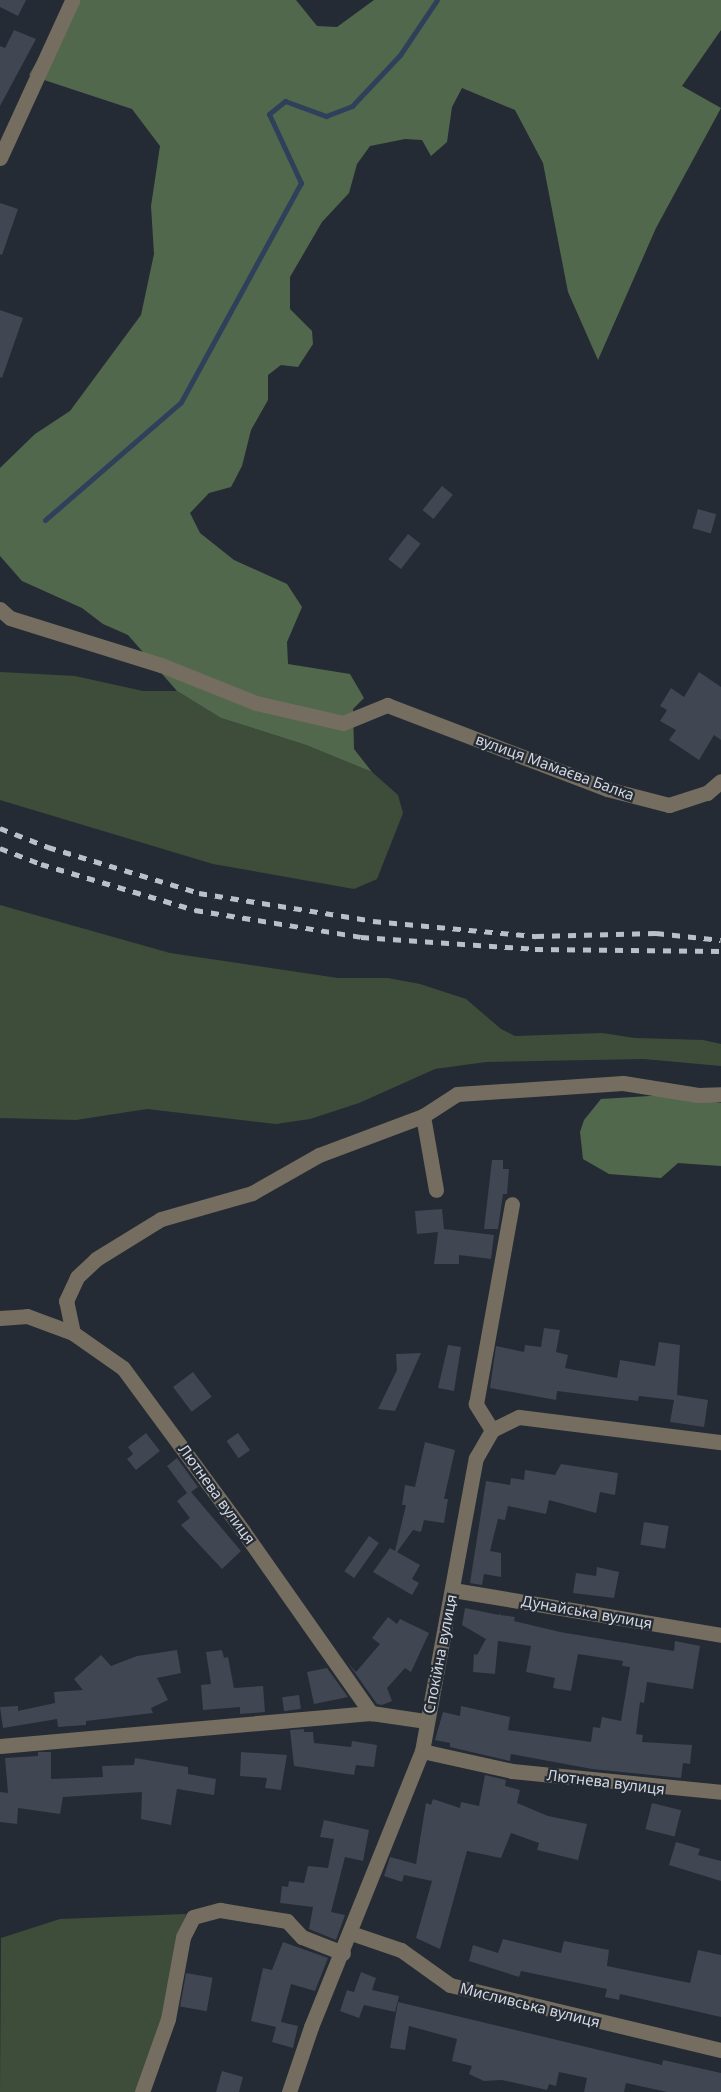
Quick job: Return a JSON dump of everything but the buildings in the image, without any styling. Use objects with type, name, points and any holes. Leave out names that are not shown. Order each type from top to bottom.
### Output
[{"type":"street","points":[[0,158],[72,1]]},
{"type":"street","name":"вулиця Мамаєва Балка","points":[[0,609],[10,618],[161,665],[256,703],[343,723],[387,705],[607,789],[669,805],[707,793],[721,781]]},
{"type":"street","points":[[73,1333],[66,1301],[77,1277],[114,1248],[161,1219],[252,1193],[319,1155],[423,1116],[457,1094],[623,1083],[698,1095],[721,1094]]},
{"type":"street","points":[[423,1116],[436,1190]]},
{"type":"street","points":[[512,1204],[476,1404],[492,1430],[519,1417],[721,1442]]},
{"type":"street","name":"Лютнева вулиця","points":[[0,1318],[27,1316],[73,1333],[123,1368],[243,1531],[370,1713]]},
{"type":"street","name":"Спокійна вулиця","points":[[289,2092],[422,1751],[476,1458],[492,1430]]},
{"type":"street","name":"Дунайська вулиця","points":[[453,1590],[721,1635]]},
{"type":"street","points":[[0,1746],[370,1713],[426,1721]]},
{"type":"street","name":"Лютнева вулиця","points":[[422,1751],[512,1771],[721,1792]]},
{"type":"street","points":[[142,2092],[168,2019],[183,1937],[193,1917],[220,1910],[287,1922],[302,1937],[343,1953]]},
{"type":"street","name":"Мисливська вулиця","points":[[351,1933],[401,1950],[450,1985],[721,2050]]},
{"type":"green space","points":[[72,0],[296,0],[317,26],[337,27],[374,0],[721,0],[721,30],[682,86],[721,108],[656,228],[598,360],[568,292],[543,163],[515,110],[462,88],[452,107],[447,142],[431,156],[422,140],[405,139],[370,146],[357,164],[349,193],[322,222],[290,277],[290,309],[312,331],[313,344],[298,367],[281,365],[268,375],[268,400],[251,430],[242,466],[231,487],[209,493],[190,513],[200,533],[234,560],[287,584],[302,607],[287,642],[288,664],[350,674],[364,698],[353,709],[354,749],[372,772],[306,745],[221,718],[177,691],[128,635],[103,624],[82,608],[22,581],[0,556],[0,468],[35,434],[70,411],[141,315],[154,254],[151,206],[160,146],[132,109],[29,75]]},
{"type":"green space","points":[[0,672],[75,676],[143,691],[177,691],[221,718],[306,745],[372,772],[398,795],[403,813],[377,879],[354,889],[213,864],[0,800]]},
{"type":"green space","points":[[0,905],[170,953],[338,978],[388,978],[420,984],[466,999],[501,1029],[515,1036],[602,1033],[635,1038],[703,1040],[721,1044],[721,1066],[644,1059],[486,1062],[435,1069],[359,1103],[310,1119],[276,1124],[147,1109],[76,1120],[0,1118]]},
{"type":"green space","points":[[666,1095],[721,1103],[721,1166],[678,1163],[661,1178],[609,1174],[583,1159],[580,1132],[584,1120],[601,1099]]},
{"type":"green space","points":[[186,1914],[162,2019],[137,2092],[0,2092],[1,1938],[60,1919]]},
{"type":"waterway","points":[[45,520],[181,402],[301,183],[269,114],[285,101],[326,116],[352,106],[400,55],[437,0]]},
{"type":"railway","points":[[0,828],[48,847],[199,893],[373,921],[536,936],[656,933],[721,940]]},
{"type":"railway","points":[[0,848],[41,864],[195,910],[361,937],[535,949],[721,951]]}]
